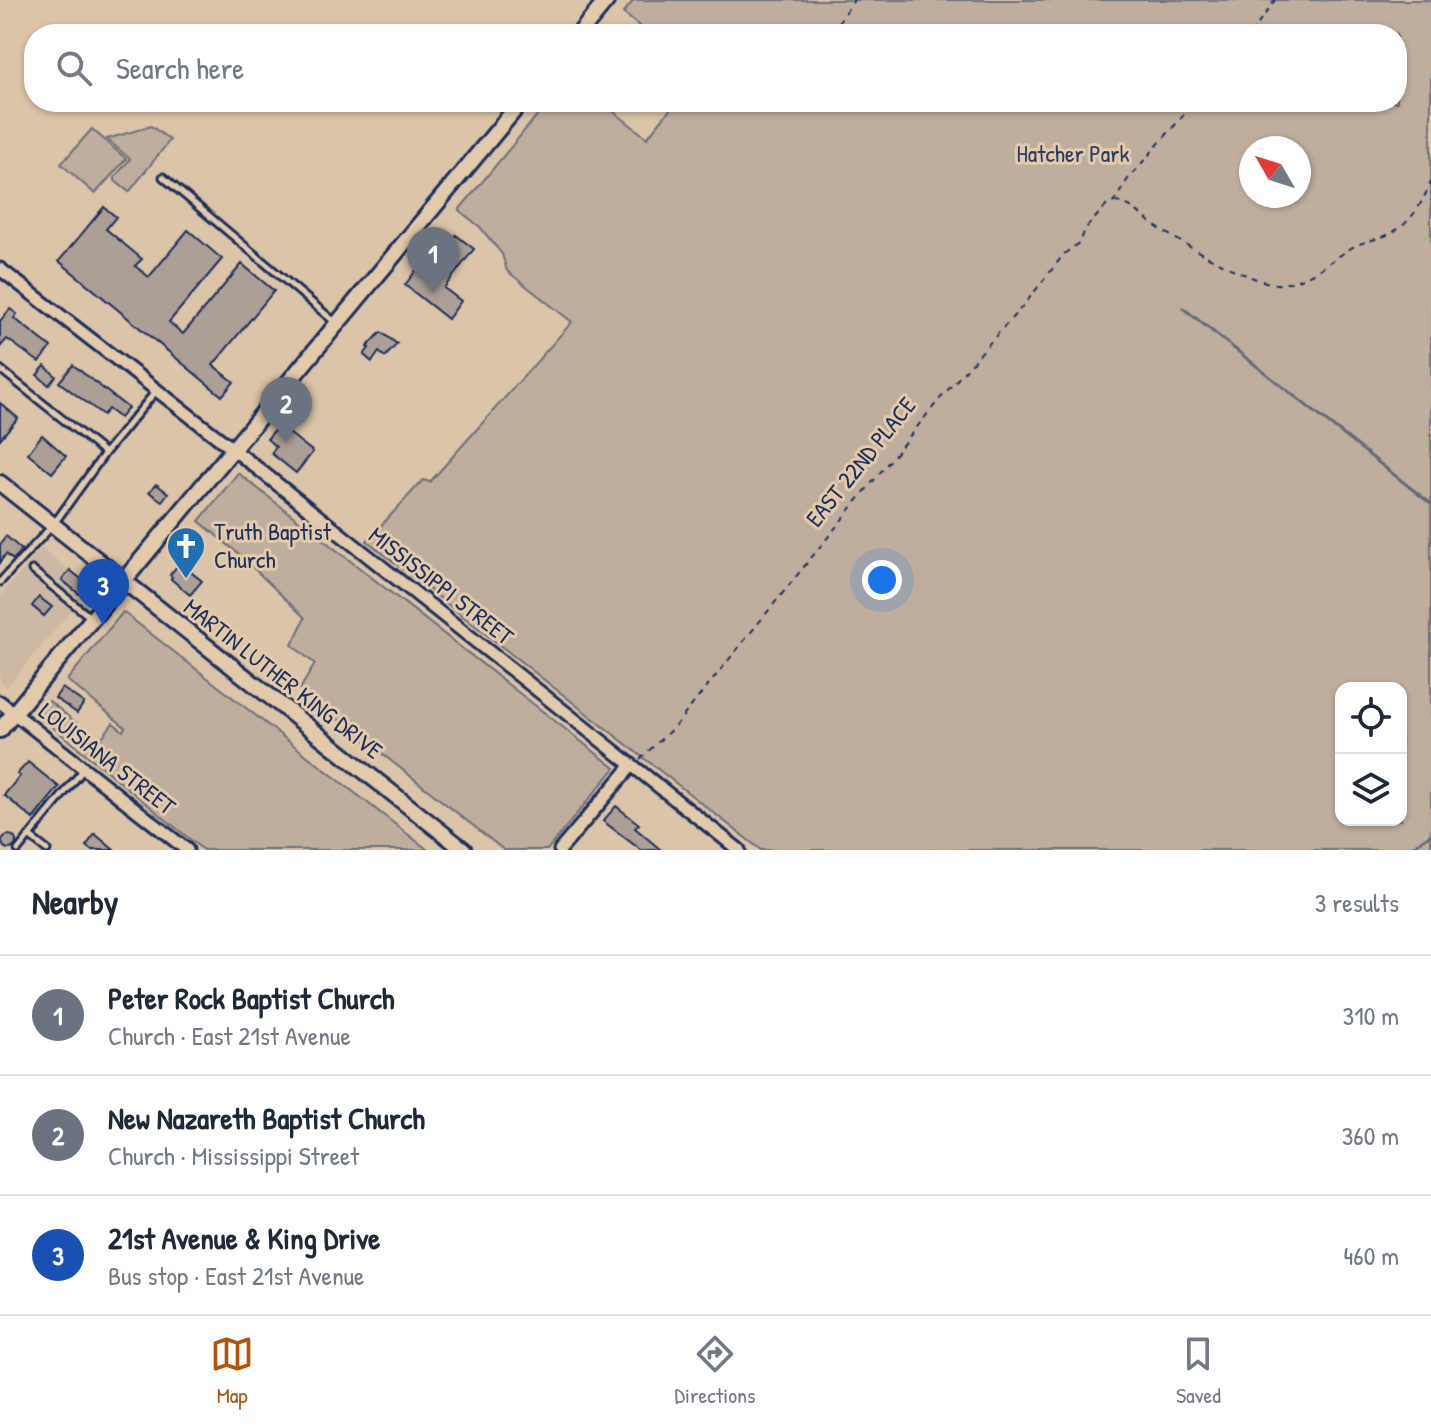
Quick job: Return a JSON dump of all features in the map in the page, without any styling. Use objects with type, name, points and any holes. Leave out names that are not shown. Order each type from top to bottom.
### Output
[{"type":"street","points":[[587,24],[607,0]]},
{"type":"street","points":[[0,730],[513,112]]},
{"type":"street","name":"MISSISSIPPI STREET","points":[[0,269],[233,449],[739,850]]},
{"type":"street","name":"MARTIN LUTHER KING DRIVE","points":[[0,483],[464,850]]},
{"type":"street","name":"LOUISIANA STREET","points":[[0,702],[187,850]]},
{"type":"street","points":[[560,850],[632,765]]},
{"type":"lane","points":[[163,177],[337,324]]},
{"type":"lane","points":[[0,369],[105,453]]},
{"type":"lane","points":[[0,582],[53,525],[105,453],[157,390]]},
{"type":"lane","points":[[32,570],[91,618]]},
{"type":"lane","points":[[18,850],[84,768]]},
{"type":"lane","points":[[29,836],[47,850]]},
{"type":"path","points":[[838,23],[854,0]]},
{"type":"path","points":[[1258,24],[1275,0]]},
{"type":"path","name":"EAST 22ND PLACE","points":[[632,765],[676,725],[938,401],[1028,300],[1064,254],[1080,242],[1086,228],[1114,202],[1128,179],[1186,112]]},
{"type":"path","points":[[1114,202],[1130,205],[1141,217],[1202,254],[1263,282],[1277,285],[1310,276],[1358,245],[1398,230],[1416,213],[1431,182]]},
{"type":"shaded area","points":[[41,548],[91,587],[7,687],[0,681],[0,597]]},
{"type":"green space","name":"Hatcher Park","points":[[634,0],[1431,0],[1431,850],[761,850],[367,541],[423,480],[430,482],[572,322],[507,271],[502,254],[480,227],[459,210],[540,112],[614,112],[647,138],[668,112],[1407,112],[1407,24],[637,24],[623,13]]},
{"type":"green space","points":[[151,126],[170,140],[129,192],[115,181],[115,177],[130,159],[107,139]]},
{"type":"green space","points":[[92,129],[126,159],[95,194],[61,164]]},
{"type":"green space","points":[[238,473],[615,768],[547,850],[504,850],[300,689],[315,664],[292,645],[305,618],[240,555],[199,521]]},
{"type":"green space","points":[[123,612],[428,850],[203,850],[38,715],[49,701],[99,741],[113,723],[123,731],[125,727],[67,680]]},
{"type":"building","points":[[104,207],[116,217],[106,229],[142,259],[135,266],[149,277],[188,230],[222,259],[169,322],[183,334],[242,264],[274,291],[213,365],[234,382],[222,396],[59,261]]},
{"type":"building","points":[[456,235],[474,249],[444,288],[461,301],[448,319],[405,285],[417,269],[427,276]]},
{"type":"building","points":[[10,309],[17,314],[14,318],[51,347],[39,362],[7,339],[0,347],[0,321]]},
{"type":"building","points":[[381,332],[397,344],[385,357],[379,352],[372,362],[364,355]]},
{"type":"building","points":[[73,365],[128,408],[120,418],[108,409],[103,415],[59,382]]},
{"type":"building","points":[[45,366],[56,376],[49,385],[37,375]]},
{"type":"building","points":[[0,403],[18,418],[0,439]]},
{"type":"building","points":[[279,425],[313,452],[296,473],[271,453],[276,447],[267,439]]},
{"type":"building","points":[[42,435],[66,456],[52,473],[28,453]]},
{"type":"building","points":[[156,484],[168,493],[162,501],[149,492]]},
{"type":"building","points":[[6,536],[22,550],[13,560],[6,554],[0,562],[0,545]]},
{"type":"building","name":"Truth Baptist Church","points":[[182,565],[202,581],[190,595],[171,579],[170,575],[177,566],[180,568]]},
{"type":"building","points":[[70,570],[91,587],[83,597],[62,580]]},
{"type":"building","points":[[39,597],[52,607],[44,616],[32,606]]},
{"type":"building","points":[[62,688],[84,703],[77,713],[55,698]]},
{"type":"building","points":[[28,762],[59,787],[33,819],[4,795]]},
{"type":"building","points":[[616,806],[639,824],[635,828],[661,850],[641,850],[603,821]]},
{"type":"building","points":[[95,834],[114,850],[91,850],[86,846]]},
{"type":"building","points":[[9,835],[16,842],[9,849],[2,842]]},
{"type":"waterway","points":[[1183,308],[1431,504]]},
{"type":"waterway","points":[[1408,850],[1431,834]]},
{"type":"place","name":"Peter Rock Baptist Church","points":[[433,293]]},
{"type":"place","name":"New Nazareth Baptist Church","points":[[286,443]]},
{"type":"place","name":"Truth Baptist Church","points":[[186,580]]},
{"type":"place","name":"21st Avenue & King Drive","points":[[103,625]]}]
